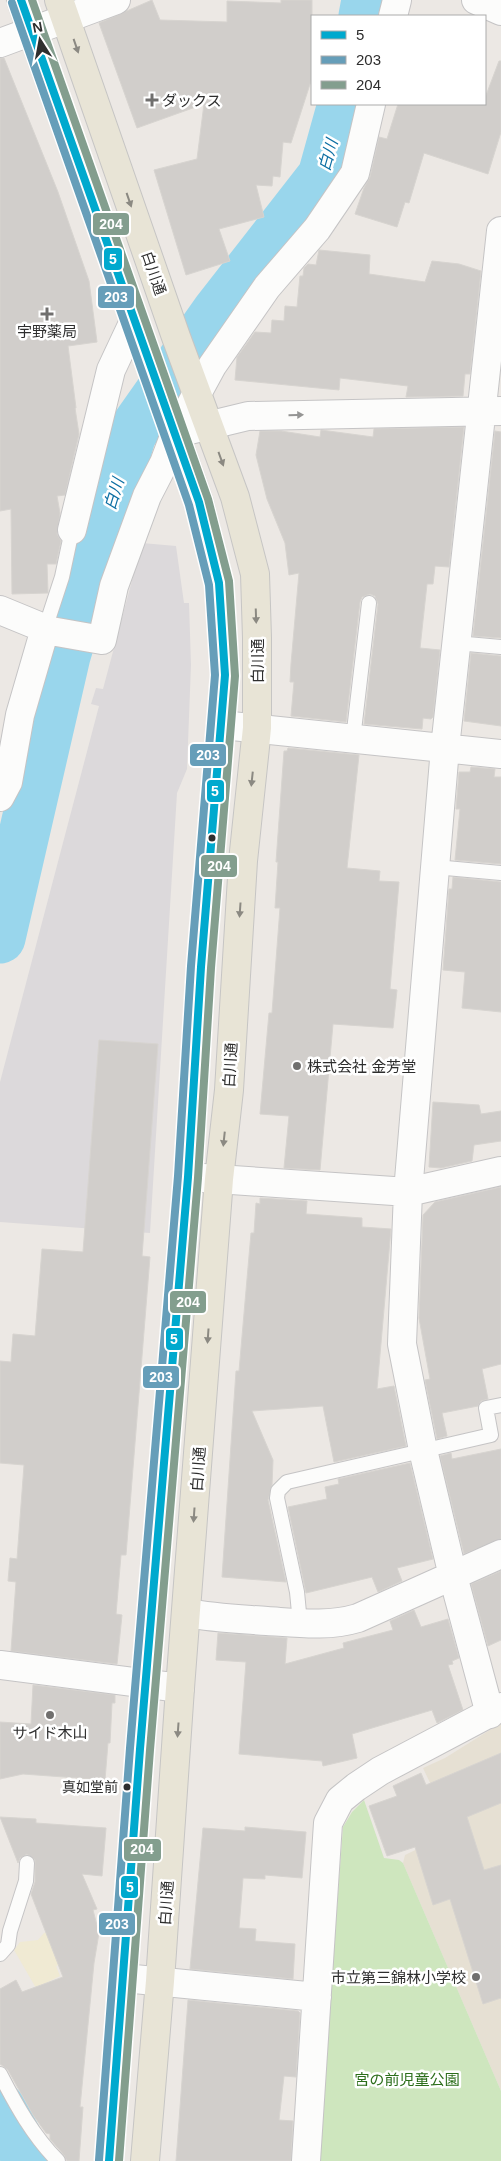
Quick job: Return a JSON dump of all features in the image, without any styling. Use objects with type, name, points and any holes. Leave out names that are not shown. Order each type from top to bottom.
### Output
[{"type":"main road","points":[[22,0],[199,502],[219,583],[225,675],[201,966],[188,1177],[109,2161]]},
{"type":"main road","name":"白川通","points":[[63,10],[176,337],[234,497],[255,574],[257,728],[243,861],[229,1090],[219,1178],[145,2161]]},
{"type":"street","points":[[0,43],[32,31],[63,10],[116,0]]},
{"type":"street","points":[[392,15],[397,0]]},
{"type":"street","points":[[476,0],[501,11]]},
{"type":"street","points":[[0,610],[48,630],[102,640],[114,586],[147,496],[164,464],[172,426],[194,387],[212,366],[267,287],[317,229],[355,173],[371,105]]},
{"type":"street","points":[[306,2161],[328,1823],[340,1800],[380,1771],[495,1710],[453,1576],[423,1450],[402,1344],[408,1192],[445,748],[456,643],[491,411],[501,231]]},
{"type":"street","points":[[72,530],[111,370],[134,321]]},
{"type":"street","points":[[172,426],[208,425],[248,416],[491,411]]},
{"type":"street","points":[[0,797],[8,782],[20,715],[48,630]]},
{"type":"street","points":[[222,725],[501,754]]},
{"type":"street","points":[[188,1177],[408,1192],[501,1171]]},
{"type":"street","points":[[187,1613],[208,1617],[339,1624],[358,1618],[501,1554]]},
{"type":"street","points":[[0,1665],[180,1688]]},
{"type":"street","points":[[124,1978],[317,1997]]},
{"type":"lane","points":[[48,630],[72,530]]},
{"type":"lane","points":[[353,739],[370,603]]},
{"type":"lane","points":[[456,643],[501,648]]},
{"type":"lane","points":[[435,868],[501,873]]},
{"type":"lane","points":[[300,1623],[296,1592],[277,1498],[278,1491],[287,1482],[491,1435],[486,1408],[501,1405]]},
{"type":"lane","points":[[0,1954],[8,1945],[10,1931],[26,1881],[27,1863]]},
{"type":"lane","points":[[0,2074],[19,2111],[58,2161]]},
{"type":"shaded area","points":[[142,543],[176,546],[184,603],[189,603],[191,665],[187,769],[177,793],[150,1233],[0,1222],[0,1082],[99,706],[91,704],[96,688],[103,689]]},
{"type":"shaded area","name":"市立第三錦林小学校","points":[[501,1723],[501,2091],[403,1863],[405,1855],[438,1839],[450,1825],[423,1768],[445,1758]]},
{"type":"green space","name":"宮の前児童公園","points":[[364,1800],[384,1858],[399,1860],[403,1863],[501,2091],[501,2161],[318,2161],[343,1827],[352,1812]]},
{"type":"sand","points":[[54,1929],[64,1963],[56,1966],[60,1976],[36,1988],[14,1950],[20,1942],[38,1940],[44,1933]]},
{"type":"building","points":[[152,0],[160,20],[227,22],[227,1],[281,3],[281,0],[312,0],[311,81],[291,143],[283,142],[280,177],[273,176],[272,186],[256,185],[264,217],[219,229],[230,261],[186,275],[154,170],[197,159],[204,104],[137,128],[99,23]]},
{"type":"building","points":[[0,58],[4,58],[58,192],[89,281],[97,342],[68,346],[79,434],[65,495],[57,496],[60,513],[57,534],[61,541],[56,564],[47,564],[48,593],[12,594],[11,509],[0,511]]},
{"type":"building","points":[[499,61],[501,61],[501,132],[488,174],[424,153],[409,203],[405,202],[397,227],[355,214],[370,177],[379,137],[387,139],[398,105],[486,105],[486,95]]},
{"type":"building","points":[[319,250],[370,255],[369,274],[425,282],[432,261],[459,264],[481,271],[470,374],[465,374],[463,396],[406,397],[408,386],[340,378],[339,390],[235,380],[237,357],[255,332],[271,333],[272,320],[284,321],[285,306],[297,307],[300,276],[303,276],[304,268],[308,264],[316,265]]},
{"type":"building","points":[[464,427],[449,567],[435,566],[433,584],[427,584],[420,648],[440,650],[433,717],[431,719],[423,718],[422,729],[364,724],[378,604],[375,596],[370,594],[362,597],[360,602],[346,722],[291,716],[294,682],[290,682],[291,664],[299,573],[289,575],[285,543],[267,499],[256,455],[260,431],[281,431],[320,437],[321,430],[373,437],[374,429]]},
{"type":"building","points":[[495,431],[501,432],[501,638],[473,636]]},
{"type":"building","points":[[471,653],[501,656],[501,726],[464,721]]},
{"type":"building","points":[[288,748],[359,755],[347,868],[380,871],[379,881],[399,882],[390,989],[397,990],[393,1028],[333,1024],[320,1170],[284,1168],[289,1116],[260,1114],[269,1013],[272,1013],[280,908],[275,908],[278,862],[276,862],[284,751],[287,751]]},
{"type":"building","points":[[471,767],[495,769],[494,777],[501,777],[501,864],[455,860],[460,809],[456,809],[459,772],[470,772]]},
{"type":"building","points":[[453,877],[501,882],[501,1012],[462,1008],[465,972],[443,970],[449,889],[452,889]]},
{"type":"building","points":[[99,1040],[158,1044],[142,1256],[150,1257],[126,1555],[121,1555],[116,1614],[122,1615],[117,1664],[11,1651],[16,1582],[8,1581],[10,1558],[17,1559],[24,1465],[0,1463],[0,1361],[11,1362],[13,1334],[35,1336],[42,1249],[83,1252]]},
{"type":"building","points":[[433,1102],[479,1105],[481,1114],[501,1111],[501,1141],[474,1145],[472,1161],[441,1168],[429,1167]]},
{"type":"building","points":[[501,1187],[501,1364],[482,1369],[488,1399],[481,1401],[478,1406],[442,1413],[447,1436],[437,1439],[425,1380],[430,1379],[419,1318],[423,1215],[435,1202]]},
{"type":"building","points":[[260,1198],[307,1201],[306,1214],[362,1218],[362,1227],[391,1229],[377,1389],[394,1386],[406,1446],[334,1462],[323,1406],[252,1411],[273,1460],[272,1485],[268,1500],[286,1582],[222,1577],[236,1371],[239,1371],[251,1233],[254,1233],[256,1203],[260,1204]]},
{"type":"building","points":[[501,1449],[501,1539],[464,1554],[440,1456],[451,1453],[452,1459]]},
{"type":"building","points":[[410,1463],[433,1559],[397,1568],[402,1581],[378,1592],[372,1577],[306,1593],[288,1507],[327,1499],[325,1487],[339,1484],[338,1479]]},
{"type":"building","points":[[501,1571],[501,1640],[488,1646],[471,1584]]},
{"type":"building","points":[[414,1610],[421,1627],[448,1619],[459,1658],[452,1661],[453,1664],[448,1665],[463,1710],[437,1723],[432,1710],[352,1734],[357,1758],[323,1766],[322,1761],[239,1754],[246,1662],[216,1660],[218,1633],[287,1638],[285,1664],[344,1648],[343,1643],[393,1630],[390,1621]]},
{"type":"building","points":[[33,1685],[115,1695],[115,1703],[112,1703],[110,1743],[108,1743],[105,1780],[23,1774],[0,1779],[0,1722],[31,1724]]},
{"type":"building","points":[[501,1753],[501,1803],[467,1817],[484,1870],[501,1865],[501,1998],[483,2004],[450,1899],[433,1905],[415,1847],[387,1856],[369,1806],[397,1796],[393,1786],[421,1773],[426,1785]]},
{"type":"building","points":[[0,1817],[36,1819],[36,1823],[106,1828],[102,1876],[82,1874],[97,1909],[93,1910],[99,1933],[94,1963],[80,2107],[83,2107],[79,2161],[67,2161],[50,2139],[50,2134],[46,2133],[33,2115],[8,2070],[0,2064],[0,1989],[16,1980],[22,1992],[63,1977],[31,1894],[35,1882],[35,1860],[27,1854],[20,1858],[18,1863]]},
{"type":"building","points":[[245,1827],[306,1832],[302,1878],[265,1875],[265,1879],[243,1878],[239,1928],[256,1929],[255,1941],[295,1944],[293,1979],[190,1969],[203,1828],[245,1831]]},
{"type":"building","points":[[188,2000],[298,2011],[300,2013],[296,2077],[284,2076],[279,2120],[293,2121],[291,2161],[176,2161]]},
{"type":"waterway","name":"白川","points":[[364,15],[367,0]]},
{"type":"waterway","name":"白川","points":[[0,938],[65,656],[131,434],[217,312],[323,176],[343,105]]},
{"type":"waterway","name":"白川","points":[[0,2108],[21,2146],[32,2161]]},
{"type":"transit line","name":"5","points":[[21,0],[199,502],[219,583],[225,675],[201,967],[188,1177],[140,1749],[109,2161]]},
{"type":"transit line","name":"204","points":[[32,0],[208,499],[229,581],[235,676],[211,968],[198,1178],[150,1750],[119,2161]]},
{"type":"transit line","name":"203","points":[[12,3],[189,505],[209,585],[215,675],[191,966],[178,1176],[130,1748],[99,2160]]},
{"type":"place","name":"ダックス","points":[[152,100]]},
{"type":"place","name":"宇野薬局","points":[[47,314]]},
{"type":"place","name":"株式会社 金芳堂","points":[[297,1066]]},
{"type":"place","name":"サイド木山","points":[[50,1715]]},
{"type":"place","name":"真如堂前","points":[[127,1787]]},
{"type":"place","name":"市立第三錦林小学校","points":[[476,1977]]}]
